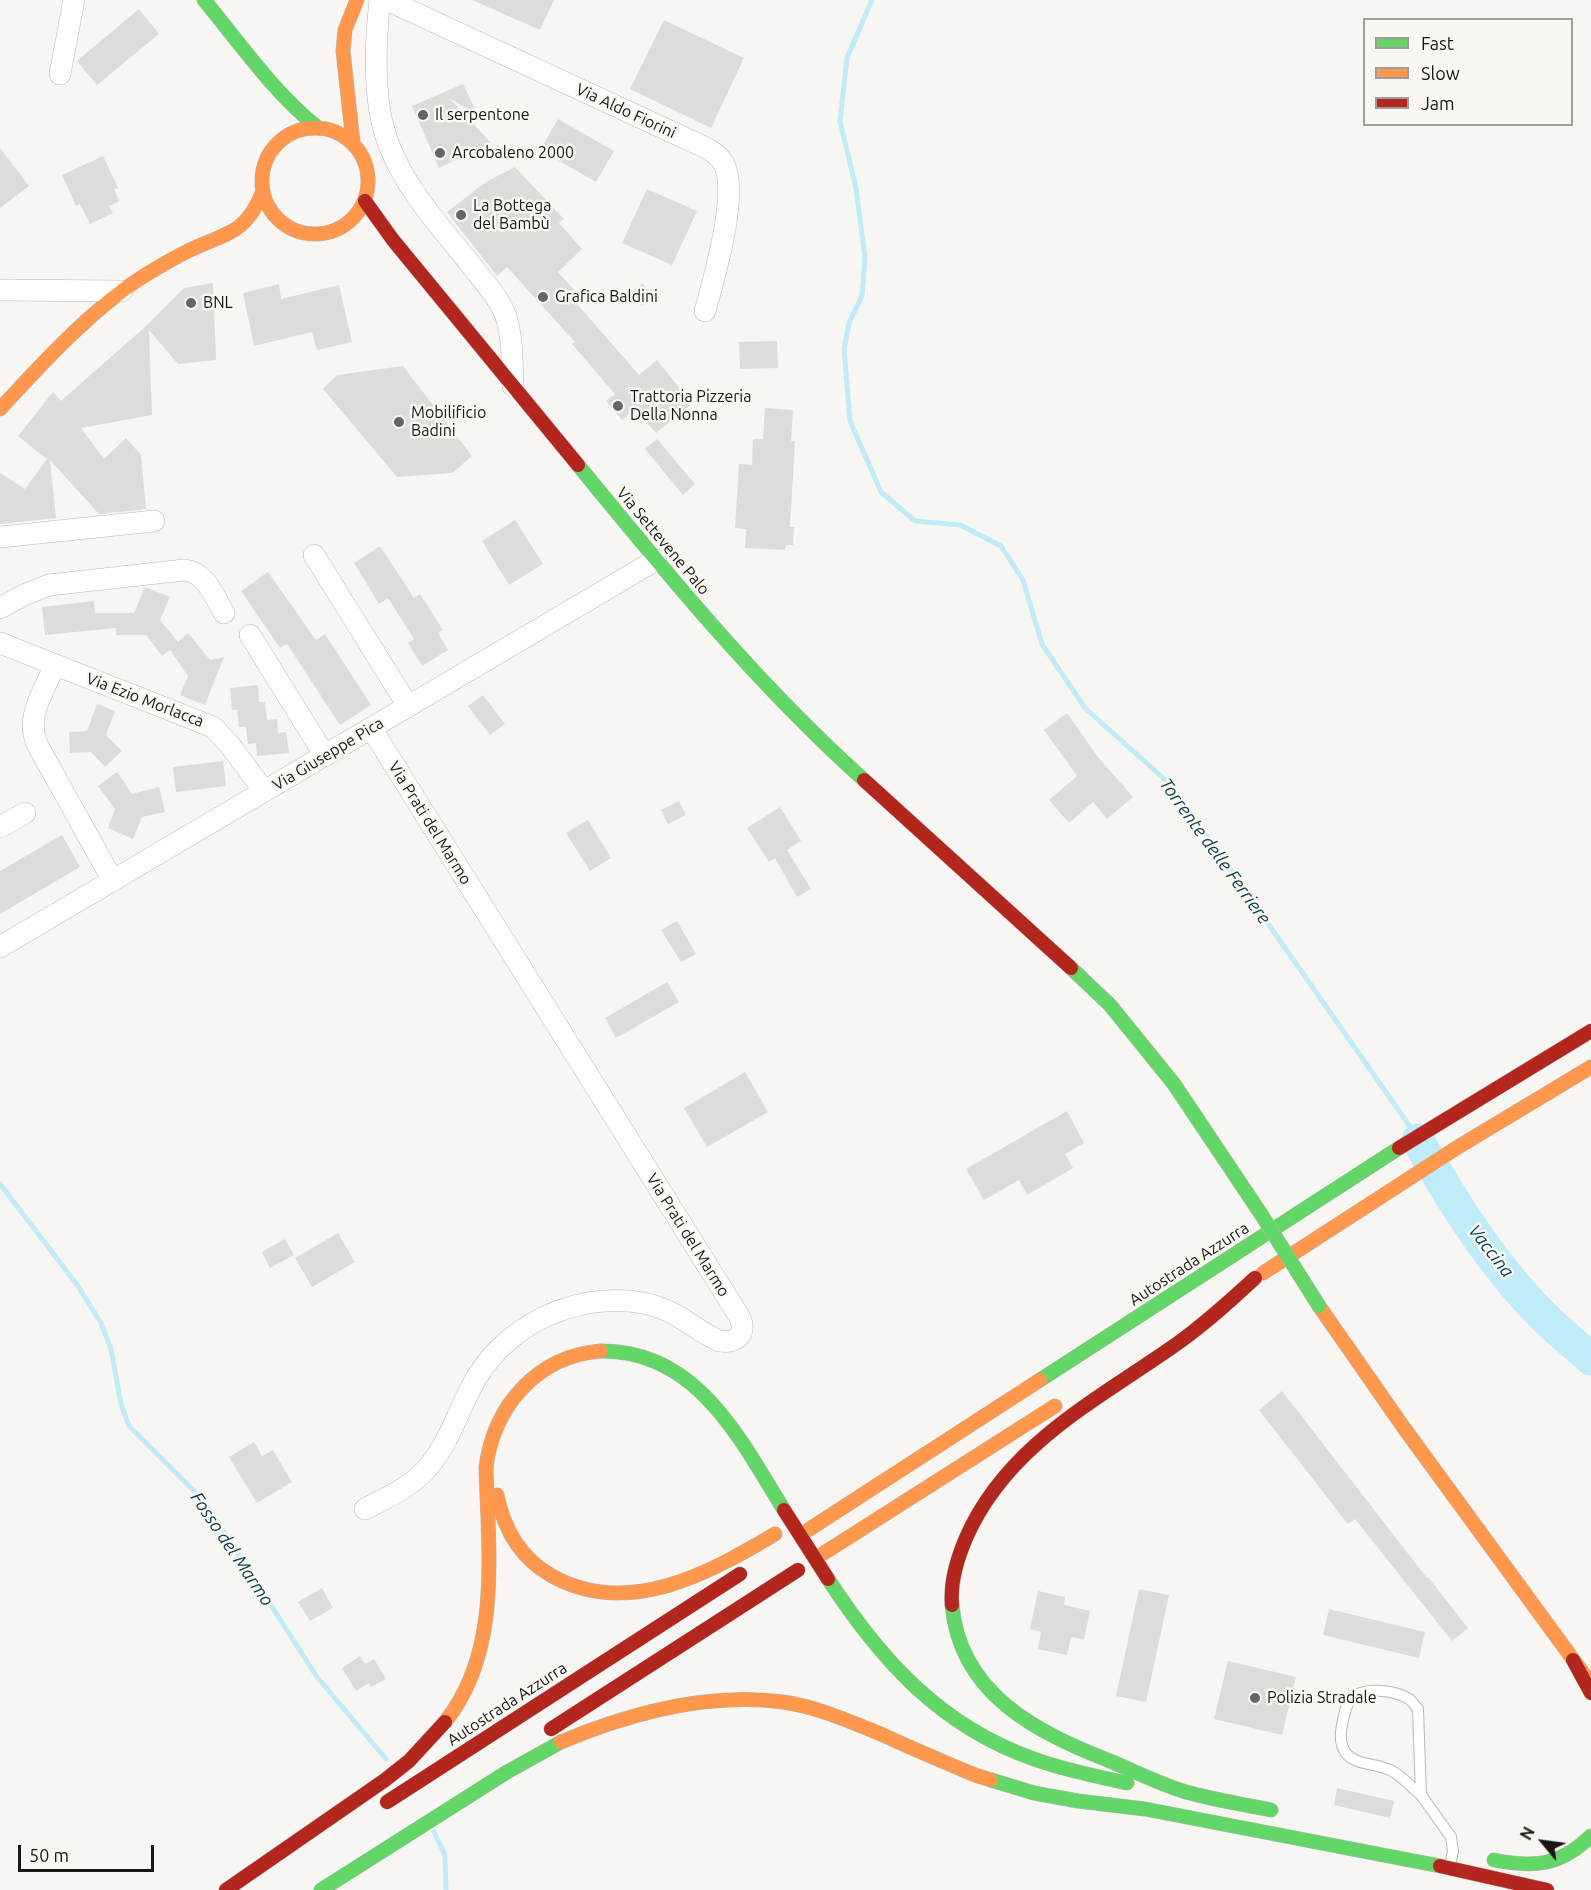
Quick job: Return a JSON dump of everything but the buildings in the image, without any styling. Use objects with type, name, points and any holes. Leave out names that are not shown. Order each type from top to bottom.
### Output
[{"type":"main road","points":[[204,0],[273,83],[303,116],[320,128]]},
{"type":"main road","points":[[353,142],[347,97],[344,38],[357,0]]},
{"type":"main road","points":[[273,83],[281,106],[281,139]]},
{"type":"main road","points":[[320,128],[347,97]]},
{"type":"main road","points":[[305,128],[320,128],[340,134],[353,142],[362,155],[368,175],[368,188],[364,201],[346,225],[333,232],[317,234],[301,232],[278,220],[268,207],[262,177],[266,159],[281,139],[305,128]]},
{"type":"main road","points":[[0,409],[56,349],[122,291],[188,251],[226,236],[246,221],[257,206],[263,191]]},
{"type":"main road","name":"Via Settevene Palo","points":[[364,201],[393,240],[656,560],[781,702],[1110,1005],[1174,1084],[1319,1306],[1404,1428],[1573,1660]]},
{"type":"main road","points":[[346,225],[393,240]]},
{"type":"main road","points":[[265,230],[290,228]]},
{"type":"main road","points":[[226,236],[251,234]]},
{"type":"main road","name":"Autostrada Azzurra","points":[[808,1530],[1392,1152],[1591,1031]]},
{"type":"main road","points":[[1155,1342],[1412,1176],[1591,1067]]},
{"type":"main road","points":[[1188,1792],[1086,1751],[1035,1725],[1002,1703],[977,1674],[958,1641],[951,1613],[952,1583],[963,1544],[980,1511],[998,1484],[1026,1453],[1068,1415],[1197,1329],[1255,1278]]},
{"type":"main road","points":[[902,1453],[1065,1353],[1144,1313]]},
{"type":"main road","points":[[226,1890],[384,1782],[404,1766],[440,1728],[457,1706],[476,1664],[485,1630],[486,1467],[488,1449],[495,1427],[509,1403],[527,1382],[545,1368],[578,1354],[608,1350],[640,1354],[678,1370],[715,1407],[784,1510],[850,1632],[903,1689],[938,1718],[966,1736],[1010,1758],[1146,1809]]},
{"type":"main road","points":[[775,1534],[709,1570],[672,1585],[624,1594],[583,1590],[568,1585],[545,1573],[524,1555],[511,1538],[499,1511],[496,1486],[497,1457],[503,1432],[509,1419],[523,1400],[543,1382],[564,1370],[585,1362],[612,1360],[631,1362],[663,1373],[693,1395],[708,1411],[762,1496],[823,1581],[895,1669],[928,1700],[967,1727],[1016,1753],[1046,1765],[1112,1781],[1188,1792],[1280,1812]]},
{"type":"main road","points":[[824,1553],[1065,1399]]},
{"type":"main road","name":"Autostrada Azzurra","points":[[376,1809],[753,1565]]},
{"type":"main road","points":[[543,1735],[798,1570]]},
{"type":"main road","points":[[1573,1660],[1591,1684]]},
{"type":"main road","points":[[1573,1660],[1591,1693]]},
{"type":"main road","points":[[438,1809],[547,1749],[592,1729],[677,1706],[711,1701],[784,1702],[835,1715],[958,1769],[1006,1786],[1071,1800],[1146,1809],[1449,1868],[1547,1890]]},
{"type":"main road","points":[[321,1890],[523,1747]]},
{"type":"main road","points":[[303,1890],[414,1825]]},
{"type":"main road","points":[[1530,1866],[1558,1858],[1577,1848],[1591,1836]]},
{"type":"main road","points":[[1434,1847],[1530,1866],[1570,1867]]},
{"type":"street","points":[[60,74],[74,0]]},
{"type":"street","points":[[380,0],[376,38],[378,99],[385,135],[409,183],[504,312],[510,336],[513,386]]},
{"type":"street","name":"Via Aldo Fiorini","points":[[387,0],[717,155],[725,166],[728,177],[726,223],[722,249],[705,311]]},
{"type":"street","points":[[0,290],[122,291]]},
{"type":"street","points":[[0,537],[154,521]]},
{"type":"street","points":[[314,555],[408,706]]},
{"type":"street","name":"Via Giuseppe Pica","points":[[0,947],[656,560]]},
{"type":"street","points":[[0,608],[49,585],[184,570],[194,572],[205,580],[224,613]]},
{"type":"street","points":[[250,634],[325,756]]},
{"type":"street","name":"Via Ezio Morlacca","points":[[0,643],[213,727],[229,744],[264,791]]},
{"type":"street","points":[[56,665],[34,711],[33,733],[113,881]]},
{"type":"street","name":"Via Prati del Marmo","points":[[365,1509],[402,1489],[424,1471],[442,1446],[465,1398],[487,1361],[518,1331],[538,1319],[586,1304],[621,1301],[662,1308],[719,1341],[730,1342],[737,1339],[743,1327],[726,1296],[371,728]]},
{"type":"street","points":[[0,827],[25,813]]},
{"type":"lane","points":[[1421,1795],[1418,1709],[1400,1695],[1382,1692],[1357,1694],[1348,1703],[1341,1729],[1344,1750],[1354,1760],[1391,1770],[1421,1795],[1465,1854],[1449,1868]]},
{"type":"waterway","name":"Torrente delle Ferriere","points":[[872,0],[847,58],[840,121],[856,188],[865,258],[862,296],[849,323],[844,349],[850,421],[881,492],[915,521],[960,525],[1001,546],[1023,580],[1042,644],[1085,708],[1171,785],[1411,1128]]},
{"type":"waterway","name":"Vaccina","points":[[1418,1140],[1474,1232],[1507,1276],[1543,1316],[1591,1359]]},
{"type":"waterway","name":"Fosso del Marmo","points":[[0,1184],[78,1286],[101,1323],[111,1349],[121,1404],[129,1426],[204,1501],[317,1677],[386,1759]]},
{"type":"waterway","name":"Fosso del Marmo","points":[[434,1832],[445,1855],[446,1890]]},
{"type":"traffic: fast","points":[[204,0],[286,99],[317,127]]},
{"type":"traffic: fast","points":[[578,465],[680,588],[751,668],[825,744],[864,780]]},
{"type":"traffic: fast","points":[[1071,968],[1110,1005],[1174,1084],[1261,1214]]},
{"type":"traffic: fast","points":[[1040,1380],[1399,1148]]},
{"type":"traffic: fast","points":[[1261,1214],[1319,1306]]},
{"type":"traffic: fast","points":[[601,1351],[635,1355],[664,1365],[689,1382],[732,1428],[784,1510]]},
{"type":"traffic: fast","points":[[828,1579],[869,1637],[892,1663],[941,1709],[1000,1745],[1034,1759],[1068,1770],[1127,1783]]},
{"type":"traffic: fast","points":[[952,1605],[958,1636],[970,1663],[986,1686],[1006,1706],[1030,1722],[1082,1750],[1176,1789],[1271,1810]]},
{"type":"traffic: fast","points":[[321,1890],[507,1772],[561,1742]]},
{"type":"traffic: fast","points":[[991,1780],[1034,1793],[1145,1809],[1440,1866]]},
{"type":"traffic: fast","points":[[1494,1860],[1522,1864],[1546,1862],[1569,1854],[1591,1836]]},
{"type":"traffic: slow","points":[[353,142],[343,51],[345,30],[357,0]]},
{"type":"traffic: slow","points":[[315,128],[335,132],[353,143],[364,161],[368,181],[364,201],[353,219],[335,230],[315,234],[295,230],[277,219],[266,201],[262,181],[266,161],[277,143],[295,132],[315,128]]},
{"type":"traffic: slow","points":[[0,409],[58,347],[105,304],[163,265],[233,231],[249,217],[263,191]]},
{"type":"traffic: slow","points":[[1263,1273],[1458,1147],[1591,1067]]},
{"type":"traffic: slow","points":[[1319,1306],[1404,1428],[1586,1677]]},
{"type":"traffic: slow","points":[[445,1722],[463,1694],[476,1664],[484,1633],[489,1566],[486,1467],[498,1424],[522,1388],[539,1374],[557,1363],[578,1355],[601,1351]]},
{"type":"traffic: slow","points":[[808,1530],[1040,1380]]},
{"type":"traffic: slow","points":[[824,1553],[1055,1406]]},
{"type":"traffic: slow","points":[[497,1495],[509,1531],[522,1552],[531,1561],[552,1576],[581,1588],[609,1593],[638,1592],[667,1586],[723,1563],[775,1534]]},
{"type":"traffic: slow","points":[[561,1742],[614,1722],[669,1707],[726,1700],[783,1702],[809,1707],[834,1716],[991,1780]]},
{"type":"traffic: jam","points":[[365,201],[393,240],[578,465]]},
{"type":"traffic: jam","points":[[864,780],[1071,968]]},
{"type":"traffic: jam","points":[[1399,1148],[1591,1031]]},
{"type":"traffic: jam","points":[[952,1605],[955,1571],[966,1538],[984,1505],[1005,1476],[1058,1426],[1188,1335],[1218,1312],[1255,1278]]},
{"type":"traffic: jam","points":[[784,1510],[828,1579]]},
{"type":"traffic: jam","points":[[551,1729],[798,1570]]},
{"type":"traffic: jam","points":[[387,1802],[740,1574]]},
{"type":"traffic: jam","points":[[1573,1660],[1591,1693]]},
{"type":"traffic: jam","points":[[226,1890],[385,1780],[409,1761],[445,1722]]},
{"type":"traffic: jam","points":[[1440,1866],[1547,1890]]},
{"type":"place","name":"Il serpentone","points":[[423,115]]},
{"type":"place","name":"Arcobaleno 2000","points":[[440,153]]},
{"type":"place","name":"La Bottega del Bambù","points":[[461,215]]},
{"type":"place","name":"Grafica Baldini","points":[[543,297]]},
{"type":"place","name":"BNL","points":[[191,303]]},
{"type":"place","name":"Trattoria Pizzeria Della Nonna","points":[[618,406]]},
{"type":"place","name":"Mobilificio Badini","points":[[399,422]]},
{"type":"place","name":"Polizia Stradale","points":[[1255,1698]]}]
